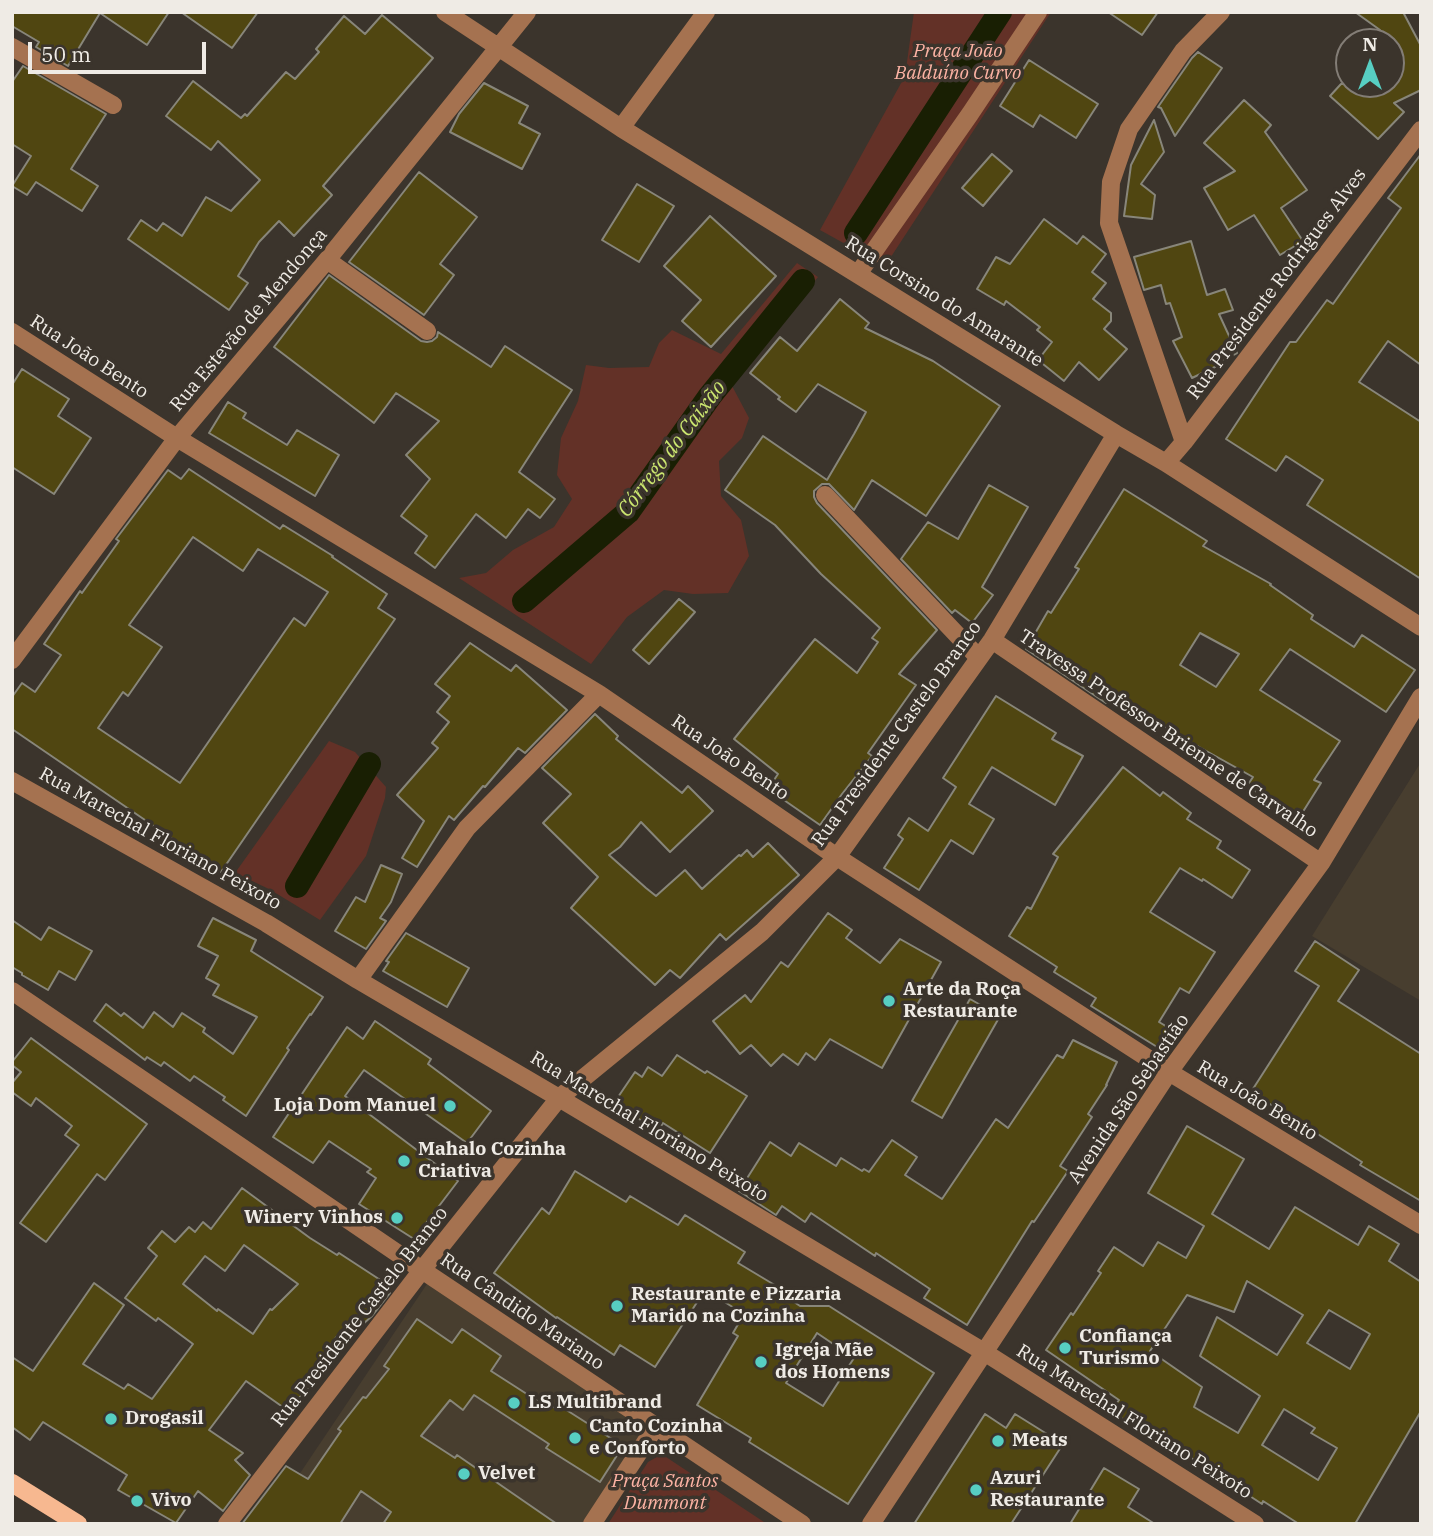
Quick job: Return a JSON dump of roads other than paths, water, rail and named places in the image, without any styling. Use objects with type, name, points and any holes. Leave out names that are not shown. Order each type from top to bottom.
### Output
[{"type":"main road","points":[[12,1483],[78,1524]]},
{"type":"street","name":"Rua Corsino do Amarante","points":[[445,12],[621,128],[1116,435],[1166,463],[1421,627]]},
{"type":"street","name":"Rua Estevão de Mendonça","points":[[12,660],[177,438],[327,260],[527,12]]},
{"type":"street","points":[[621,128],[706,12]]},
{"type":"street","points":[[858,274],[1038,12]]},
{"type":"street","points":[[1184,442],[1110,223],[1111,182],[1129,129],[1183,51],[1221,12]]},
{"type":"street","points":[[12,47],[113,105]]},
{"type":"street","name":"Rua Presidente Rodrigues Alves","points":[[1166,463],[1421,130]]},
{"type":"street","points":[[327,260],[427,331]]},
{"type":"street","name":"Rua João Bento","points":[[12,332],[177,438],[599,694],[837,857],[1170,1072],[1421,1225]]},
{"type":"street","name":"Rua Presidente Castelo Branco","points":[[227,1524],[422,1270],[559,1098],[762,932],[837,857],[992,640],[1116,435]]},
{"type":"street","points":[[825,495],[978,657]]},
{"type":"street","name":"Travessa Professor Brienne de Carvalho","points":[[992,640],[1321,863]]},
{"type":"street","points":[[358,981],[467,828],[599,694]]},
{"type":"street","name":"Avenida São Sebastião","points":[[871,1524],[1170,1072],[1321,863],[1421,697]]},
{"type":"street","name":"Rua Marechal Floriano Peixoto","points":[[12,781],[266,923],[358,981],[984,1352],[1255,1524]]},
{"type":"street","name":"Rua Cândido Mariano","points":[[12,991],[802,1524]]},
{"type":"street","points":[[592,1524],[656,1426]]},
{"type":"waterway","name":"Córrego do Caixão","points":[[856,233],[1000,12]]},
{"type":"waterway","name":"Córrego do Caixão","points":[[524,601],[628,512],[710,396],[803,281]]},
{"type":"waterway","name":"Córrego do Caixão","points":[[297,886],[369,764]]},
{"type":"place","name":"Arte da Roça Restaurante","points":[[889,1001]]},
{"type":"place","name":"Loja Dom Manuel","points":[[450,1106]]},
{"type":"place","name":"Mahalo Cozinha Criativa","points":[[404,1161]]},
{"type":"place","name":"Winery Vinhos","points":[[397,1218]]},
{"type":"place","name":"Restaurante e Pizzaria Marido na Cozinha","points":[[617,1306]]},
{"type":"place","name":"Confiança Turismo","points":[[1065,1348]]},
{"type":"place","name":"Igreja Mãe dos Homens","points":[[761,1362]]},
{"type":"place","name":"LS Multibrand","points":[[514,1403]]},
{"type":"place","name":"Drogasil","points":[[111,1419]]},
{"type":"place","name":"Canto Cozinha e Conforto","points":[[575,1438]]},
{"type":"place","name":"Meats","points":[[998,1441]]},
{"type":"place","name":"Velvet","points":[[464,1474]]},
{"type":"place","name":"Azuri Restaurante","points":[[976,1490]]},
{"type":"place","name":"Vivo","points":[[137,1501]]},
{"type":"park label","name":"Praça João Balduíno Curvo","points":[[958,63]]},
{"type":"park label","name":"Praça Santos Dummont","points":[[665,1493]]}]
